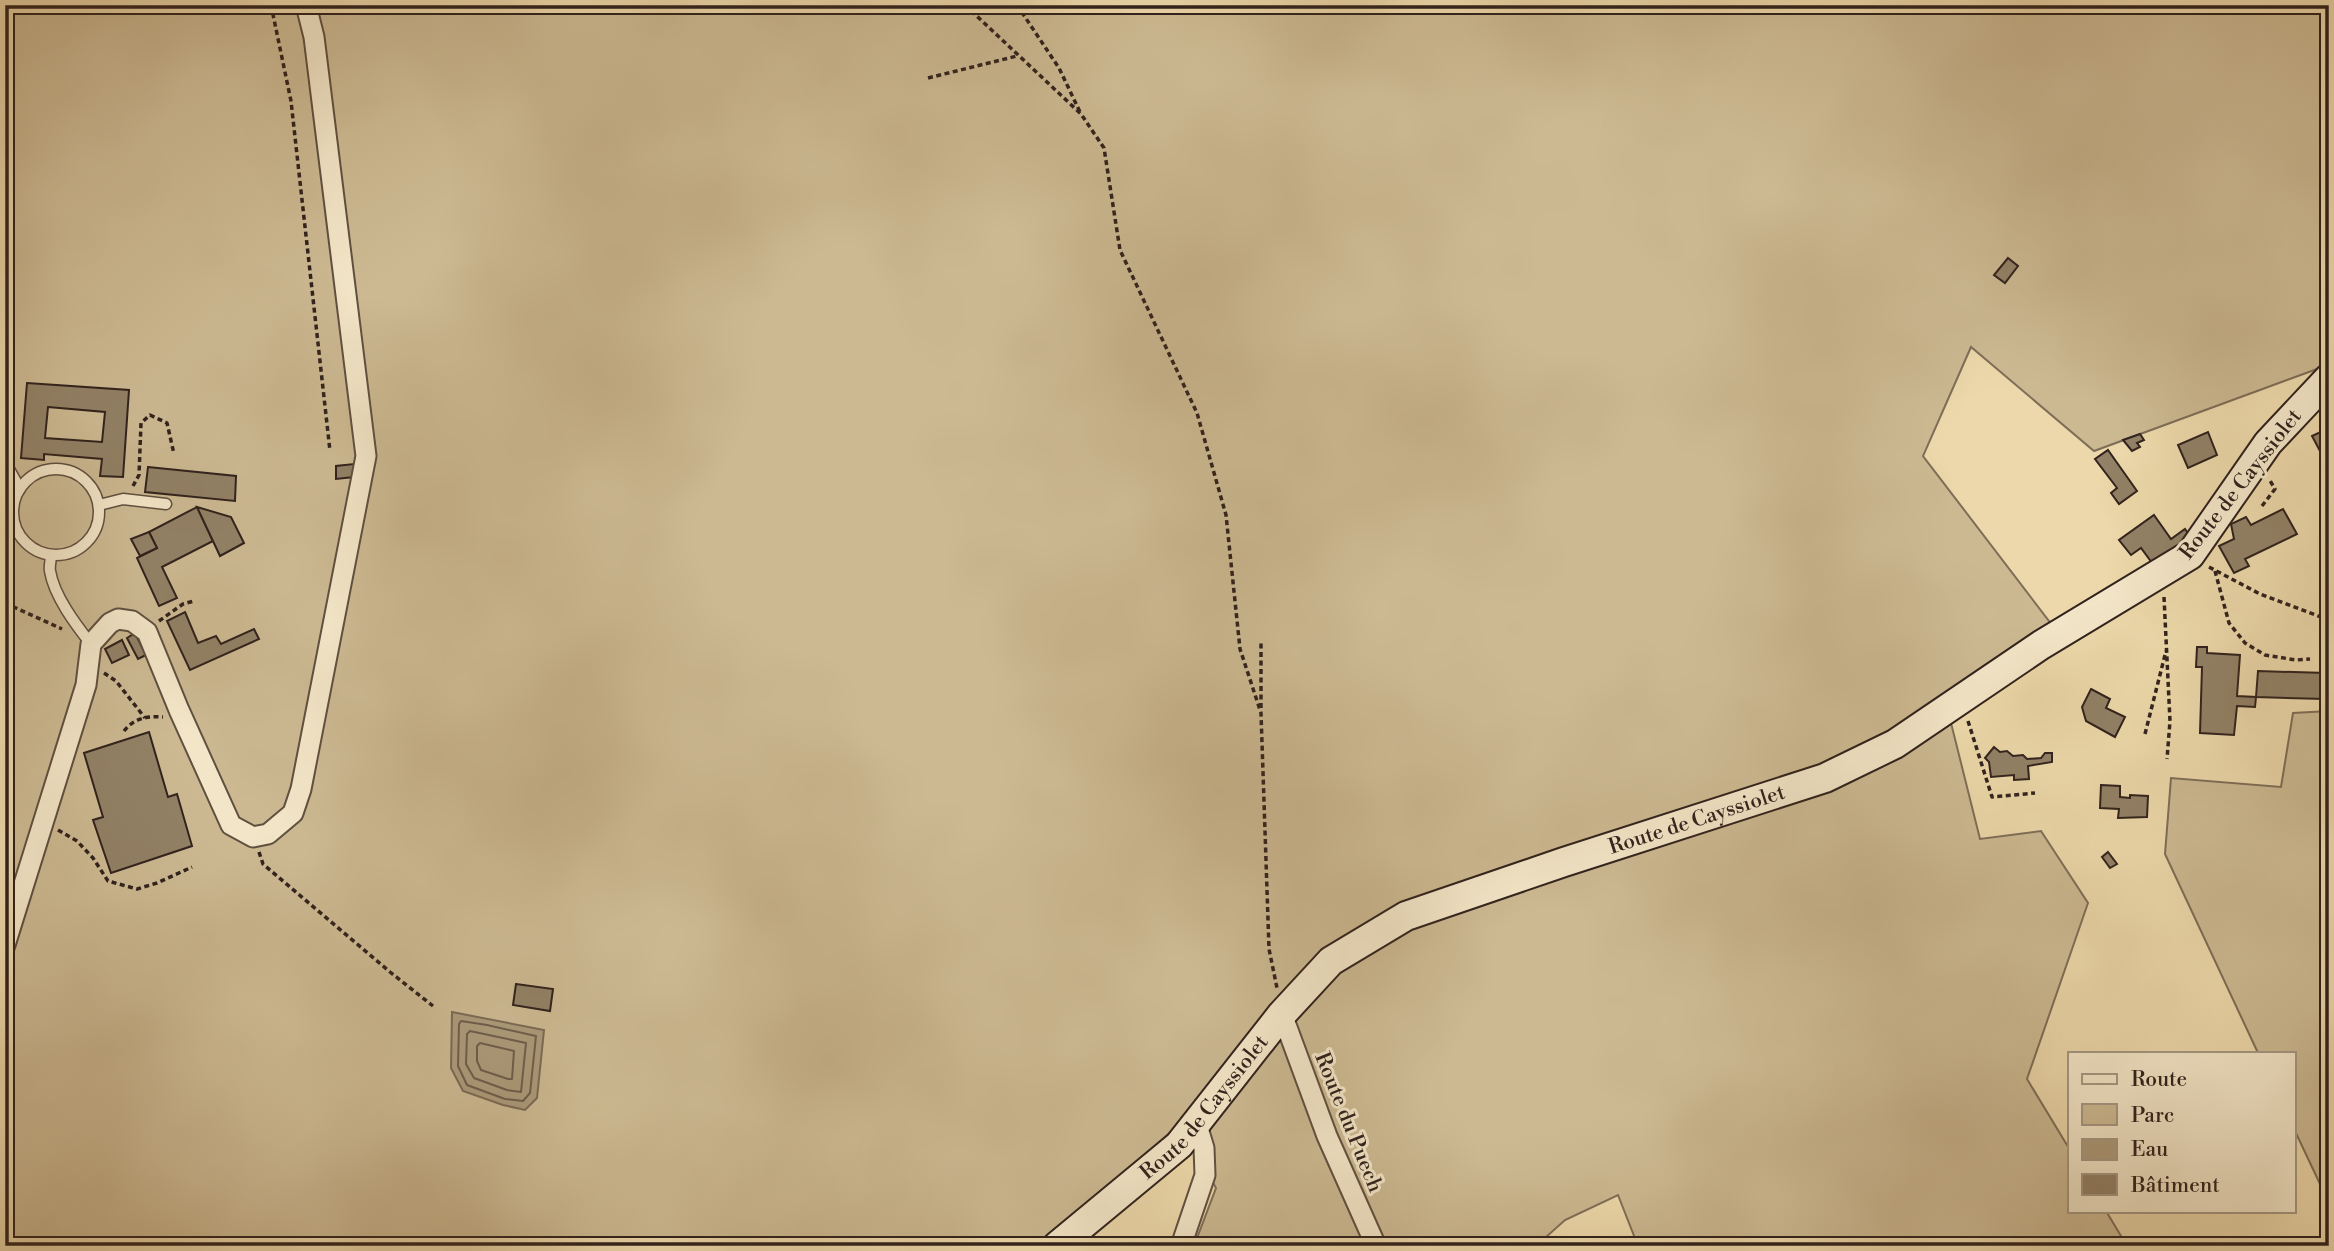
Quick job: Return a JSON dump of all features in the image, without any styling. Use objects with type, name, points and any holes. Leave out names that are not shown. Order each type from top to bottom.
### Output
[{"type":"street","points":[[5,944],[89,668],[91,645],[110,623],[118,619],[132,621],[148,632],[183,719],[231,825],[253,837],[268,834],[293,813],[301,789],[366,456],[314,37],[306,5]]},
{"type":"street","name":"Route de Cayssiolet","points":[[1057,1246],[1179,1145],[1282,1014],[1331,961],[1406,916],[1825,778],[1895,744],[2041,645],[2190,555],[2268,443],[2329,378]]},
{"type":"street","name":"Route du Puech","points":[[1282,1014],[1326,1136],[1377,1246]]},
{"type":"street","points":[[1181,1246],[1205,1175],[1204,1148],[1197,1125]]},
{"type":"lane","points":[[5,462],[20,489]]},
{"type":"lane","points":[[43,471],[65,471],[84,480],[94,491],[99,505],[95,531],[77,550],[65,554],[51,555],[32,547],[18,531],[13,517],[14,502],[20,489],[30,478],[43,471]]},
{"type":"lane","points":[[99,505],[123,499],[166,504]]},
{"type":"lane","points":[[51,555],[50,572],[70,618],[91,645]]},
{"type":"path","points":[[271,5],[291,101],[330,451]]},
{"type":"path","points":[[965,5],[1081,114]]},
{"type":"path","points":[[1017,5],[1059,68],[1081,114],[1104,148],[1120,250],[1197,413],[1226,515],[1240,649],[1261,713]]},
{"type":"path","points":[[928,78],[1017,56]]},
{"type":"path","points":[[123,499],[139,475],[141,423],[150,415],[167,423],[174,454]]},
{"type":"path","points":[[2190,555],[2260,594],[2329,620]]},
{"type":"path","points":[[2215,571],[2229,623],[2245,643],[2265,655],[2295,660],[2310,659]]},
{"type":"path","points":[[2161,574],[2170,722],[2167,760]]},
{"type":"path","points":[[148,632],[161,618],[183,604],[194,601]]},
{"type":"path","points":[[5,603],[59,629],[78,628]]},
{"type":"path","points":[[1261,643],[1269,949],[1282,1014]]},
{"type":"path","points":[[2145,734],[2167,645]]},
{"type":"path","points":[[89,668],[116,681],[145,718]]},
{"type":"path","points":[[1961,699],[1992,797],[2035,793]]},
{"type":"path","points":[[124,731],[131,722],[151,716],[183,719]]},
{"type":"path","points":[[42,826],[60,830],[77,841],[93,858],[108,881],[137,889],[192,867]]},
{"type":"path","points":[[253,837],[263,864],[433,1006]]},
{"type":"green space","points":[[5,5],[2329,5],[2329,360],[2317,369],[2094,451],[1971,347],[1923,456],[2065,642],[1950,719],[1980,839],[2041,831],[2088,903],[2027,1079],[2068,1147],[2068,1212],[2107,1212],[2127,1246],[1638,1246],[1618,1195],[1565,1220],[1536,1246],[1194,1246],[1216,1188],[1181,1123],[1039,1246],[5,1246]]},
{"type":"green space","points":[[2329,711],[2329,1203],[2296,1133],[2296,1052],[2258,1052],[2165,854],[2171,778],[2281,787],[2293,713]]},
{"type":"water","points":[[452,1012],[544,1030],[537,1098],[525,1110],[463,1091],[451,1068]]},
{"type":"building","points":[[2008,258],[2018,266],[2005,283],[1994,275]]},
{"type":"building","points":[[27,383],[129,390],[123,477],[100,476],[102,459],[44,454],[44,460],[21,458]],"holes":[[[48,407],[105,412],[102,442],[45,438]]]},
{"type":"building","points":[[2329,428],[2329,468],[2312,436]]},
{"type":"building","points":[[2208,432],[2217,455],[2188,468],[2178,445]]},
{"type":"building","points":[[2140,434],[2144,440],[2137,443],[2140,447],[2132,451],[2123,440]]},
{"type":"building","points":[[2108,450],[2137,491],[2119,504],[2111,493],[2117,488],[2095,459]]},
{"type":"building","points":[[354,464],[354,477],[336,479],[336,466]]},
{"type":"building","points":[[148,467],[236,476],[235,501],[145,492]]},
{"type":"building","points":[[197,507],[213,541],[162,567],[177,598],[159,606],[137,558],[157,548],[149,532]]},
{"type":"building","points":[[197,507],[231,517],[244,543],[220,556]]},
{"type":"building","points":[[2283,509],[2297,534],[2245,559],[2249,566],[2234,573],[2219,546],[2234,539],[2231,524],[2246,517],[2251,525]]},
{"type":"building","points":[[2154,515],[2171,539],[2185,529],[2193,541],[2155,567],[2141,548],[2131,555],[2119,540]]},
{"type":"building","points":[[149,532],[157,548],[140,556],[131,539]]},
{"type":"building","points":[[185,612],[198,643],[216,636],[221,644],[254,629],[259,639],[190,670],[167,621]]},
{"type":"building","points":[[135,633],[146,655],[138,659],[127,638]]},
{"type":"building","points":[[122,640],[129,655],[112,663],[105,649]]},
{"type":"building","points":[[2197,647],[2207,647],[2207,653],[2240,655],[2237,696],[2256,697],[2255,707],[2237,706],[2234,735],[2200,733],[2202,667],[2196,667]]},
{"type":"building","points":[[2258,671],[2326,673],[2324,699],[2256,697]]},
{"type":"building","points":[[2326,673],[2329,673],[2329,699],[2324,699]]},
{"type":"building","points":[[2091,689],[2110,699],[2106,708],[2125,717],[2115,737],[2086,721],[2082,707]]},
{"type":"building","points":[[149,732],[168,797],[177,794],[192,846],[111,873],[93,820],[103,817],[84,753]]},
{"type":"building","points":[[1994,747],[2000,752],[2007,751],[2013,756],[2023,755],[2027,759],[2041,758],[2045,753],[2052,753],[2052,762],[2028,766],[2029,779],[2014,780],[2014,775],[1991,777],[1989,762],[1985,758]]},
{"type":"building","points":[[2101,785],[2120,786],[2120,797],[2148,796],[2147,817],[2118,818],[2119,809],[2100,808]]},
{"type":"building","points":[[2108,852],[2117,864],[2110,868],[2102,857]]},
{"type":"building","points":[[516,984],[553,989],[550,1011],[513,1005]]}]
